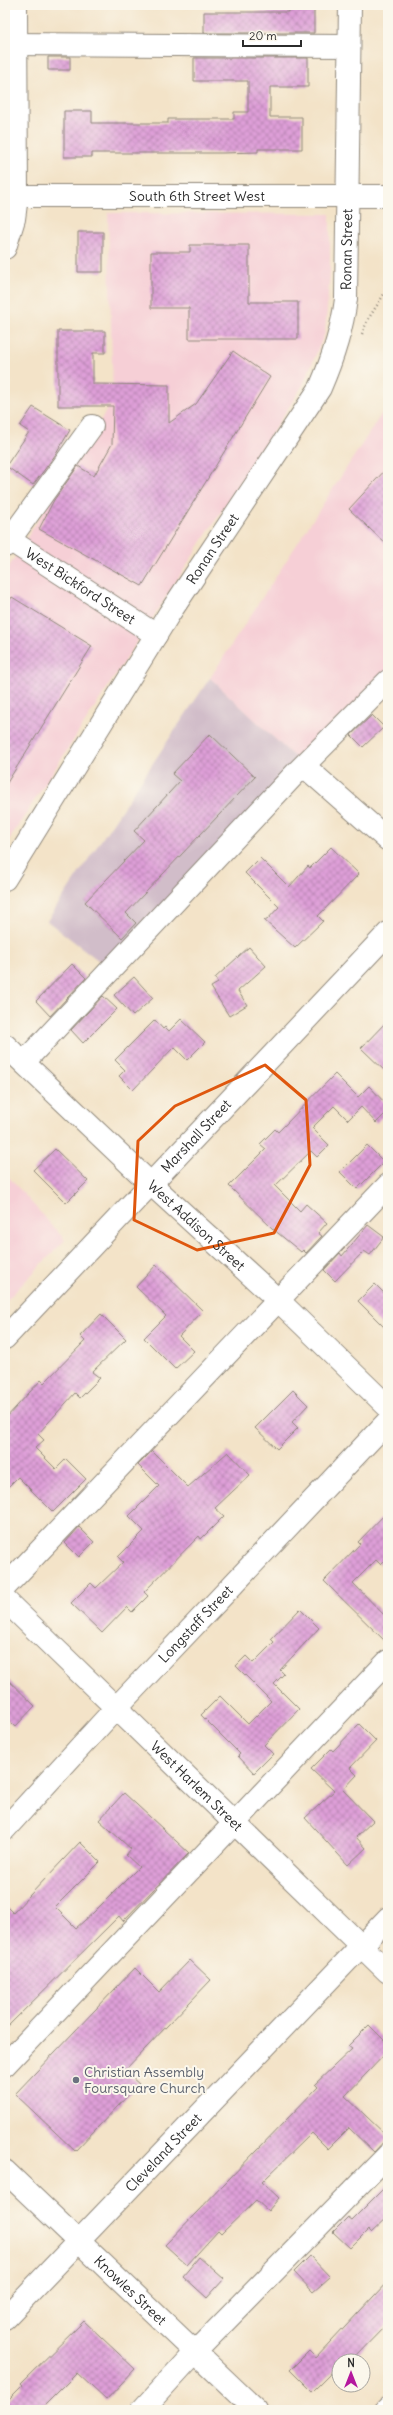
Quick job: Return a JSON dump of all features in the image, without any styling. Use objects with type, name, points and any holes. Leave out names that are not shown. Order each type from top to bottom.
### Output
[{"type":"street","points":[[5,248],[14,219],[11,196],[10,44],[16,5]]},
{"type":"street","name":"Ronan Street","points":[[5,879],[156,635],[320,388],[334,356],[342,332],[346,299],[350,5]]},
{"type":"street","points":[[10,44],[349,46]]},
{"type":"street","name":"South 6th Street West","points":[[11,196],[388,196]]},
{"type":"street","points":[[6,541],[92,426]]},
{"type":"street","name":"West Bickford Street","points":[[6,541],[156,635]]},
{"type":"street","points":[[24,1062],[304,766],[388,681]]},
{"type":"street","points":[[304,766],[388,840]]},
{"type":"street","name":"Marshall Street","points":[[5,1338],[388,933]]},
{"type":"street","name":"West Addison Street","points":[[5,1045],[151,1184],[279,1301],[388,1407]]},
{"type":"street","points":[[5,1587],[388,1185]]},
{"type":"street","name":"Longstaff Street","points":[[5,1829],[116,1708],[388,1421]]},
{"type":"street","name":"West Harlem Street","points":[[5,1600],[388,1972]]},
{"type":"street","points":[[5,2064],[388,1661]]},
{"type":"street","name":"Cleveland Street","points":[[5,2318],[80,2242],[388,1918]]},
{"type":"street","points":[[142,2410],[195,2352],[388,2155]]},
{"type":"street","name":"Knowles Street","points":[[5,2170],[256,2410]]},
{"type":"highlighted area","points":[[265,1065],[306,1100],[310,1165],[274,1233],[197,1250],[134,1220],[138,1141],[175,1106]]},
{"type":"shaded area","points":[[108,213],[330,214],[330,272],[325,333],[303,385],[5,846],[5,573],[113,400]]},
{"type":"shaded area","points":[[388,404],[388,681],[304,766],[210,678]]},
{"type":"shaded area","points":[[210,678],[304,766],[111,970],[47,921]]},
{"type":"shaded area","points":[[5,1173],[65,1240],[5,1302]]},
{"type":"building","points":[[289,5],[314,5],[314,33],[204,33],[204,12],[289,12]]},
{"type":"building","points":[[48,57],[70,57],[70,70],[48,70]]},
{"type":"building","points":[[194,58],[308,58],[308,87],[270,87],[270,117],[302,117],[302,149],[258,149],[258,152],[223,153],[92,153],[92,157],[64,157],[64,111],[92,111],[92,123],[168,123],[168,119],[234,119],[234,112],[248,112],[248,81],[194,81]]},
{"type":"building","points":[[78,232],[103,232],[103,272],[78,272]]},
{"type":"building","points":[[190,245],[249,245],[249,302],[298,302],[298,339],[189,339],[189,308],[151,308],[151,252],[190,252]]},
{"type":"building","points":[[58,331],[105,331],[105,353],[93,353],[93,384],[169,385],[169,423],[196,404],[233,351],[270,377],[142,586],[39,529],[54,500],[78,466],[94,476],[112,444],[113,406],[58,406]]},
{"type":"building","points":[[33,407],[70,430],[56,454],[33,485],[6,466],[29,432],[20,426]]},
{"type":"building","points":[[388,467],[388,546],[349,509]]},
{"type":"building","points":[[12,597],[92,646],[5,786],[5,607]]},
{"type":"building","points":[[372,715],[384,727],[363,747],[351,735]]},
{"type":"building","points":[[210,734],[255,777],[126,913],[136,923],[122,938],[85,902],[144,840],[134,831],[180,781],[172,774]]},
{"type":"building","points":[[331,847],[359,874],[318,916],[323,921],[295,948],[264,920],[267,920],[279,907],[245,873],[260,858],[289,887],[308,866],[310,868]]},
{"type":"building","points":[[249,947],[266,966],[238,991],[247,1005],[229,1016],[211,987],[218,983],[215,978]]},
{"type":"building","points":[[72,964],[86,978],[50,1016],[36,1001]]},
{"type":"building","points":[[134,977],[153,998],[133,1016],[114,995]]},
{"type":"building","points":[[103,996],[117,1009],[83,1043],[71,1030]]},
{"type":"building","points":[[181,1019],[205,1042],[187,1060],[174,1047],[133,1090],[119,1076],[125,1070],[115,1060],[155,1020],[163,1029],[165,1027],[169,1031]]},
{"type":"building","points":[[388,1020],[388,1074],[361,1048]]},
{"type":"building","points":[[335,1074],[358,1097],[369,1086],[388,1106],[388,1111],[376,1123],[361,1107],[348,1120],[334,1106],[312,1128],[329,1145],[317,1157],[311,1151],[275,1186],[300,1211],[306,1204],[327,1223],[318,1233],[322,1236],[306,1253],[303,1250],[301,1252],[273,1229],[229,1186],[266,1149],[260,1144],[275,1129],[278,1132]]},
{"type":"building","points":[[367,1145],[384,1162],[357,1189],[340,1172]]},
{"type":"building","points":[[55,1149],[88,1181],[66,1203],[33,1170]]},
{"type":"building","points":[[368,1225],[384,1237],[370,1255],[364,1251],[335,1281],[324,1270],[340,1253],[342,1256]]},
{"type":"building","points":[[156,1265],[203,1311],[179,1336],[194,1351],[175,1369],[144,1338],[166,1316],[136,1287]]},
{"type":"building","points":[[375,1284],[388,1297],[388,1331],[358,1301]]},
{"type":"building","points":[[101,1314],[126,1339],[92,1372],[100,1378],[80,1398],[75,1393],[38,1434],[44,1440],[35,1448],[56,1469],[66,1459],[86,1479],[53,1512],[18,1477],[5,1490],[5,1419],[41,1380],[44,1383],[85,1341],[80,1336]]},
{"type":"building","points":[[293,1390],[308,1405],[292,1422],[298,1428],[277,1449],[255,1428]]},
{"type":"building","points":[[152,1451],[188,1487],[228,1452],[250,1475],[215,1508],[224,1516],[201,1539],[199,1536],[144,1592],[148,1596],[132,1612],[127,1607],[102,1633],[71,1603],[91,1583],[96,1588],[123,1562],[118,1557],[144,1531],[129,1516],[159,1486],[138,1465]]},
{"type":"building","points":[[388,1511],[388,1556],[380,1564],[376,1560],[353,1583],[388,1619],[388,1644],[324,1581],[360,1544],[358,1542]]},
{"type":"building","points":[[79,1527],[94,1542],[79,1557],[65,1543]]},
{"type":"building","points":[[300,1609],[319,1628],[280,1670],[284,1674],[274,1684],[299,1709],[264,1745],[273,1754],[254,1773],[238,1756],[240,1754],[201,1715],[220,1696],[248,1724],[271,1701],[236,1666],[246,1656],[253,1663],[274,1642],[271,1639]]},
{"type":"building","points":[[5,1677],[35,1706],[15,1727],[5,1717]]},
{"type":"building","points":[[359,1724],[376,1741],[350,1768],[357,1775],[343,1790],[373,1821],[356,1837],[366,1848],[348,1865],[305,1818],[334,1791],[311,1769],[331,1749],[333,1751]]},
{"type":"building","points":[[124,1793],[189,1853],[123,1921],[119,1916],[5,2029],[5,1905],[13,1913],[80,1842],[100,1862],[55,1907],[76,1928],[93,1913],[139,1867],[126,1855],[131,1849],[99,1820]]},
{"type":"building","points":[[190,1960],[211,1980],[124,2071],[139,2084],[75,2151],[15,2094],[135,1968],[159,1992]]},
{"type":"building","points":[[369,2025],[388,2044],[388,2051],[345,2096],[388,2137],[374,2152],[349,2128],[328,2149],[312,2133],[262,2182],[279,2198],[268,2211],[256,2200],[221,2234],[218,2231],[187,2265],[165,2245],[318,2087],[315,2084],[352,2049],[348,2046]]},
{"type":"building","points":[[388,2184],[388,2217],[371,2233],[368,2230],[350,2248],[333,2232],[348,2217],[352,2220]]},
{"type":"building","points":[[310,2256],[330,2277],[313,2292],[294,2272]]},
{"type":"building","points":[[199,2257],[224,2279],[207,2298],[183,2276]]},
{"type":"building","points":[[388,2281],[388,2323],[359,2353],[331,2353],[331,2373],[312,2392],[290,2370],[309,2351],[316,2358]]},
{"type":"building","points":[[84,2321],[135,2369],[106,2400],[77,2373],[40,2410],[5,2410],[5,2403],[22,2386],[20,2384]]},
{"type":"place","name":"Christian Assembly Foursquare Church","points":[[76,2080]]}]
